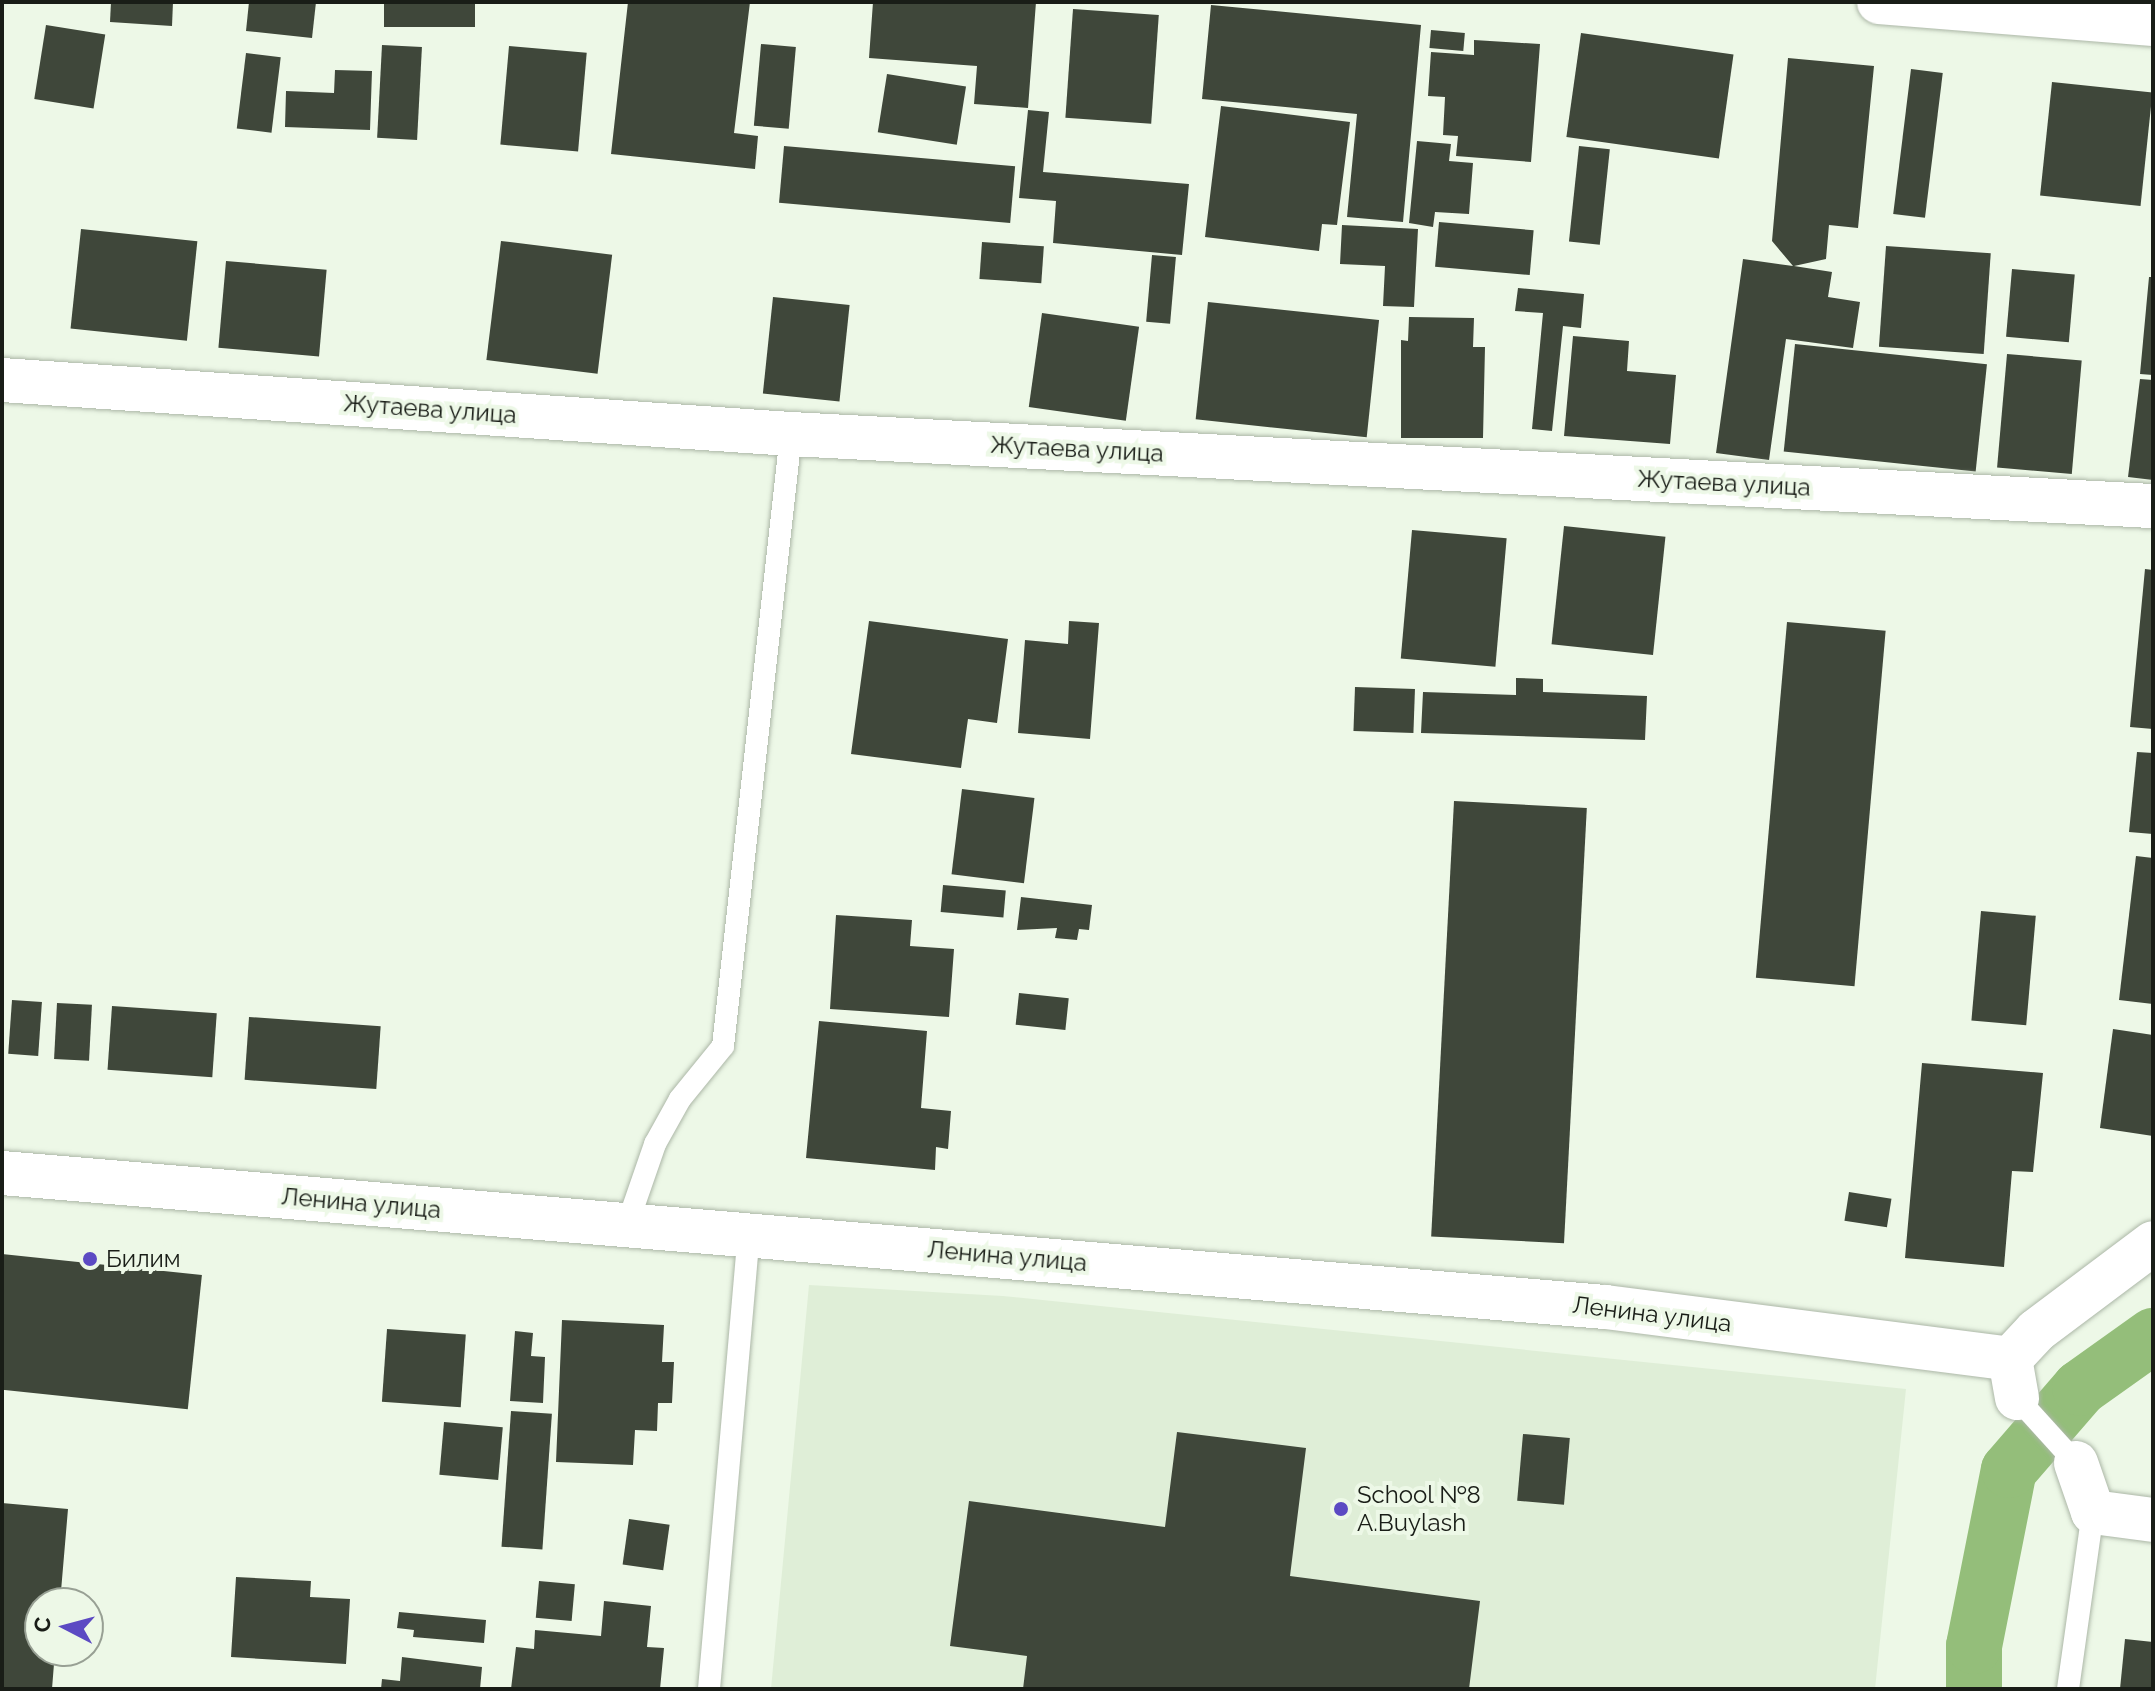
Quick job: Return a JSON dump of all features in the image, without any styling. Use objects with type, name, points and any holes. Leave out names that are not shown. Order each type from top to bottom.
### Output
[{"type":"street","points":[[1879,2],[2153,24]]},
{"type":"street","name":"Жутаева улица","points":[[2,380],[791,434],[2153,506]]},
{"type":"street","name":"Ленина улица","points":[[2,1173],[1606,1307],[2014,1378]]},
{"type":"street","points":[[2014,1378],[2036,1331],[2153,1243]]},
{"type":"street","points":[[2076,1463],[2093,1512],[2153,1520]]},
{"type":"lane","points":[[627,1225],[655,1144],[680,1099],[723,1046],[791,434]]},
{"type":"lane","points":[[709,1689],[749,1233]]},
{"type":"lane","points":[[2014,1378],[2076,1463]]},
{"type":"lane","points":[[2068,1689],[2093,1512]]},
{"type":"shaded area","name":"School №8 A.Buylash","points":[[809,1285],[1003,1296],[1906,1389],[1875,1689],[771,1689]]},
{"type":"building","points":[[111,2],[173,2],[172,26],[110,22]]},
{"type":"building","points":[[249,2],[316,2],[312,38],[246,31]]},
{"type":"building","points":[[384,2],[475,2],[475,27],[384,27]]},
{"type":"building","points":[[628,2],[750,2],[734,133],[758,136],[755,169],[611,154]]},
{"type":"building","points":[[873,2],[1036,2],[1028,108],[974,104],[977,66],[869,58]]},
{"type":"building","points":[[1211,5],[1421,25],[1403,222],[1347,217],[1357,114],[1202,99]]},
{"type":"building","points":[[1073,9],[1159,15],[1151,124],[1065,118]]},
{"type":"building","points":[[46,25],[105,34],[94,108],[34,99]]},
{"type":"building","points":[[1431,30],[1465,33],[1463,51],[1429,48]]},
{"type":"building","points":[[1581,33],[1734,54],[1719,158],[1566,137]]},
{"type":"building","points":[[1474,40],[1540,44],[1531,162],[1456,156],[1458,136],[1443,135],[1445,97],[1428,96],[1431,52],[1474,55]]},
{"type":"building","points":[[761,44],[796,47],[789,129],[754,126]]},
{"type":"building","points":[[382,45],[422,47],[417,140],[377,138]]},
{"type":"building","points":[[509,46],[587,53],[578,151],[500,145]]},
{"type":"building","points":[[246,53],[281,57],[271,133],[237,128]]},
{"type":"building","points":[[1788,58],[1874,66],[1858,228],[1829,225],[1826,259],[1794,266],[1832,272],[1828,297],[1860,302],[1853,348],[1786,339],[1769,460],[1716,453],[1743,259],[1793,266],[1772,241]]},
{"type":"building","points":[[1911,69],[1943,73],[1925,218],[1893,214]]},
{"type":"building","points":[[335,70],[372,71],[370,130],[285,127],[286,91],[334,93]]},
{"type":"building","points":[[887,74],[966,87],[957,145],[878,132]]},
{"type":"building","points":[[2052,82],[2152,93],[2141,206],[2040,195]]},
{"type":"building","points":[[1221,106],[1350,122],[1337,225],[1322,224],[1319,251],[1205,237]]},
{"type":"building","points":[[1028,110],[1049,112],[1043,172],[1189,184],[1182,255],[1053,243],[1056,201],[1019,198]]},
{"type":"building","points":[[1417,141],[1451,144],[1449,161],[1473,163],[1469,214],[1435,212],[1433,227],[1409,223]]},
{"type":"building","points":[[784,146],[1015,166],[1010,223],[779,203]]},
{"type":"building","points":[[1579,146],[1610,149],[1600,245],[1569,241]]},
{"type":"building","points":[[1439,222],[1534,230],[1530,275],[1435,267]]},
{"type":"building","points":[[1342,225],[1418,229],[1414,307],[1383,306],[1385,266],[1340,264]]},
{"type":"building","points":[[81,229],[197,241],[187,341],[71,328]]},
{"type":"building","points":[[501,241],[612,255],[598,374],[486,360]]},
{"type":"building","points":[[982,242],[1044,246],[1041,283],[979,279]]},
{"type":"building","points":[[1886,246],[1991,253],[1984,354],[1879,347]]},
{"type":"building","points":[[1152,255],[1176,257],[1170,324],[1146,322]]},
{"type":"building","points":[[226,261],[327,270],[319,356],[218,348]]},
{"type":"building","points":[[2012,269],[2075,274],[2069,342],[2006,337]]},
{"type":"building","points":[[2149,277],[2153,277],[2153,375],[2140,374]]},
{"type":"building","points":[[1518,288],[1584,294],[1581,328],[1563,326],[1552,431],[1532,429],[1543,313],[1515,311]]},
{"type":"building","points":[[773,297],[850,305],[839,402],[763,393]]},
{"type":"building","points":[[1208,302],[1379,320],[1367,437],[1196,419]]},
{"type":"building","points":[[1042,313],[1139,327],[1126,421],[1029,407]]},
{"type":"building","points":[[1409,317],[1474,318],[1473,347],[1485,347],[1483,438],[1401,438],[1401,340],[1408,341]]},
{"type":"building","points":[[1573,336],[1629,341],[1627,371],[1676,375],[1670,444],[1564,436]]},
{"type":"building","points":[[1795,344],[1987,364],[1976,472],[1784,451]]},
{"type":"building","points":[[2007,354],[2082,361],[2072,474],[1997,468]]},
{"type":"building","points":[[2140,379],[2153,380],[2153,480],[2128,477]]},
{"type":"building","points":[[1564,526],[1665,537],[1653,655],[1552,644]]},
{"type":"building","points":[[1412,530],[1507,538],[1495,667],[1401,659]]},
{"type":"building","points":[[2145,569],[2153,570],[2153,729],[2130,727]]},
{"type":"building","points":[[869,621],[1008,639],[997,723],[968,719],[961,768],[851,754]]},
{"type":"building","points":[[1069,621],[1099,623],[1090,739],[1018,733],[1025,640],[1068,644]]},
{"type":"building","points":[[1787,622],[1886,631],[1855,986],[1756,978]]},
{"type":"building","points":[[1516,678],[1543,679],[1543,692],[1647,696],[1645,740],[1421,733],[1423,692],[1516,695]]},
{"type":"building","points":[[1355,687],[1415,689],[1413,733],[1353,731]]},
{"type":"building","points":[[2137,752],[2153,753],[2153,834],[2129,832]]},
{"type":"building","points":[[962,789],[1034,798],[1024,883],[952,874]]},
{"type":"building","points":[[1454,801],[1587,808],[1564,1243],[1431,1236]]},
{"type":"building","points":[[2136,856],[2153,858],[2153,1004],[2119,1000]]},
{"type":"building","points":[[943,885],[1006,890],[1003,917],[941,912]]},
{"type":"building","points":[[1021,897],[1092,905],[1089,930],[1079,929],[1077,940],[1055,938],[1057,928],[1017,930]]},
{"type":"building","points":[[1981,911],[2036,916],[2026,1025],[1971,1021]]},
{"type":"building","points":[[836,915],[912,920],[910,946],[954,949],[949,1017],[830,1009]]},
{"type":"building","points":[[1019,993],[1069,998],[1065,1030],[1016,1025]]},
{"type":"building","points":[[12,1000],[42,1002],[38,1056],[8,1054]]},
{"type":"building","points":[[57,1003],[92,1005],[89,1061],[54,1059]]},
{"type":"building","points":[[112,1006],[217,1013],[212,1077],[108,1070]]},
{"type":"building","points":[[249,1017],[381,1026],[376,1089],[245,1080]]},
{"type":"building","points":[[819,1021],[927,1031],[921,1108],[951,1111],[948,1149],[936,1147],[935,1170],[806,1158]]},
{"type":"building","points":[[2113,1029],[2153,1035],[2153,1136],[2100,1128]]},
{"type":"building","points":[[1922,1063],[2043,1073],[2033,1172],[2012,1171],[2004,1267],[1905,1258]]},
{"type":"building","points":[[1849,1192],[1891,1199],[1887,1227],[1844,1221]]},
{"type":"building","points":[[2,1254],[202,1275],[188,1409],[2,1390]]},
{"type":"building","points":[[562,1320],[664,1325],[662,1362],[674,1362],[672,1403],[658,1403],[657,1431],[635,1430],[633,1465],[556,1462]]},
{"type":"building","points":[[387,1329],[466,1335],[461,1407],[382,1402]]},
{"type":"building","points":[[515,1331],[533,1333],[531,1356],[545,1357],[543,1403],[510,1401]]},
{"type":"building","points":[[511,1411],[552,1414],[542,1550],[502,1547]]},
{"type":"building","points":[[444,1422],[503,1427],[498,1480],[439,1475]]},
{"type":"building","points":[[1177,1432],[1306,1448],[1290,1576],[1480,1601],[1469,1689],[1023,1689],[1027,1656],[950,1646],[969,1501],[1165,1527]]},
{"type":"building","points":[[1523,1434],[1570,1438],[1564,1505],[1517,1501]]},
{"type":"building","points":[[2,1503],[68,1509],[61,1587],[24,1587],[24,1667],[54,1667],[52,1689],[2,1689]]},
{"type":"building","points":[[629,1519],[670,1525],[663,1570],[623,1565]]},
{"type":"building","points":[[236,1577],[311,1581],[310,1597],[350,1599],[346,1664],[231,1657]]},
{"type":"building","points":[[539,1581],[575,1584],[572,1621],[536,1618]]},
{"type":"building","points":[[604,1601],[651,1606],[647,1647],[664,1648],[660,1689],[511,1689],[516,1647],[534,1649],[535,1630],[601,1636]]},
{"type":"building","points":[[399,1612],[486,1620],[484,1643],[413,1637],[414,1630],[397,1628]]},
{"type":"building","points":[[2125,1639],[2153,1642],[2153,1689],[2120,1689]]},
{"type":"building","points":[[402,1657],[482,1667],[480,1689],[381,1689],[382,1679],[400,1681]]},
{"type":"waterway","points":[[1974,1689],[1974,1646],[2009,1470],[2080,1388],[2153,1336]]},
{"type":"place","name":"Билим","points":[[90,1259]]},
{"type":"place","name":"School №8 A.Buylash","points":[[1341,1509]]}]
